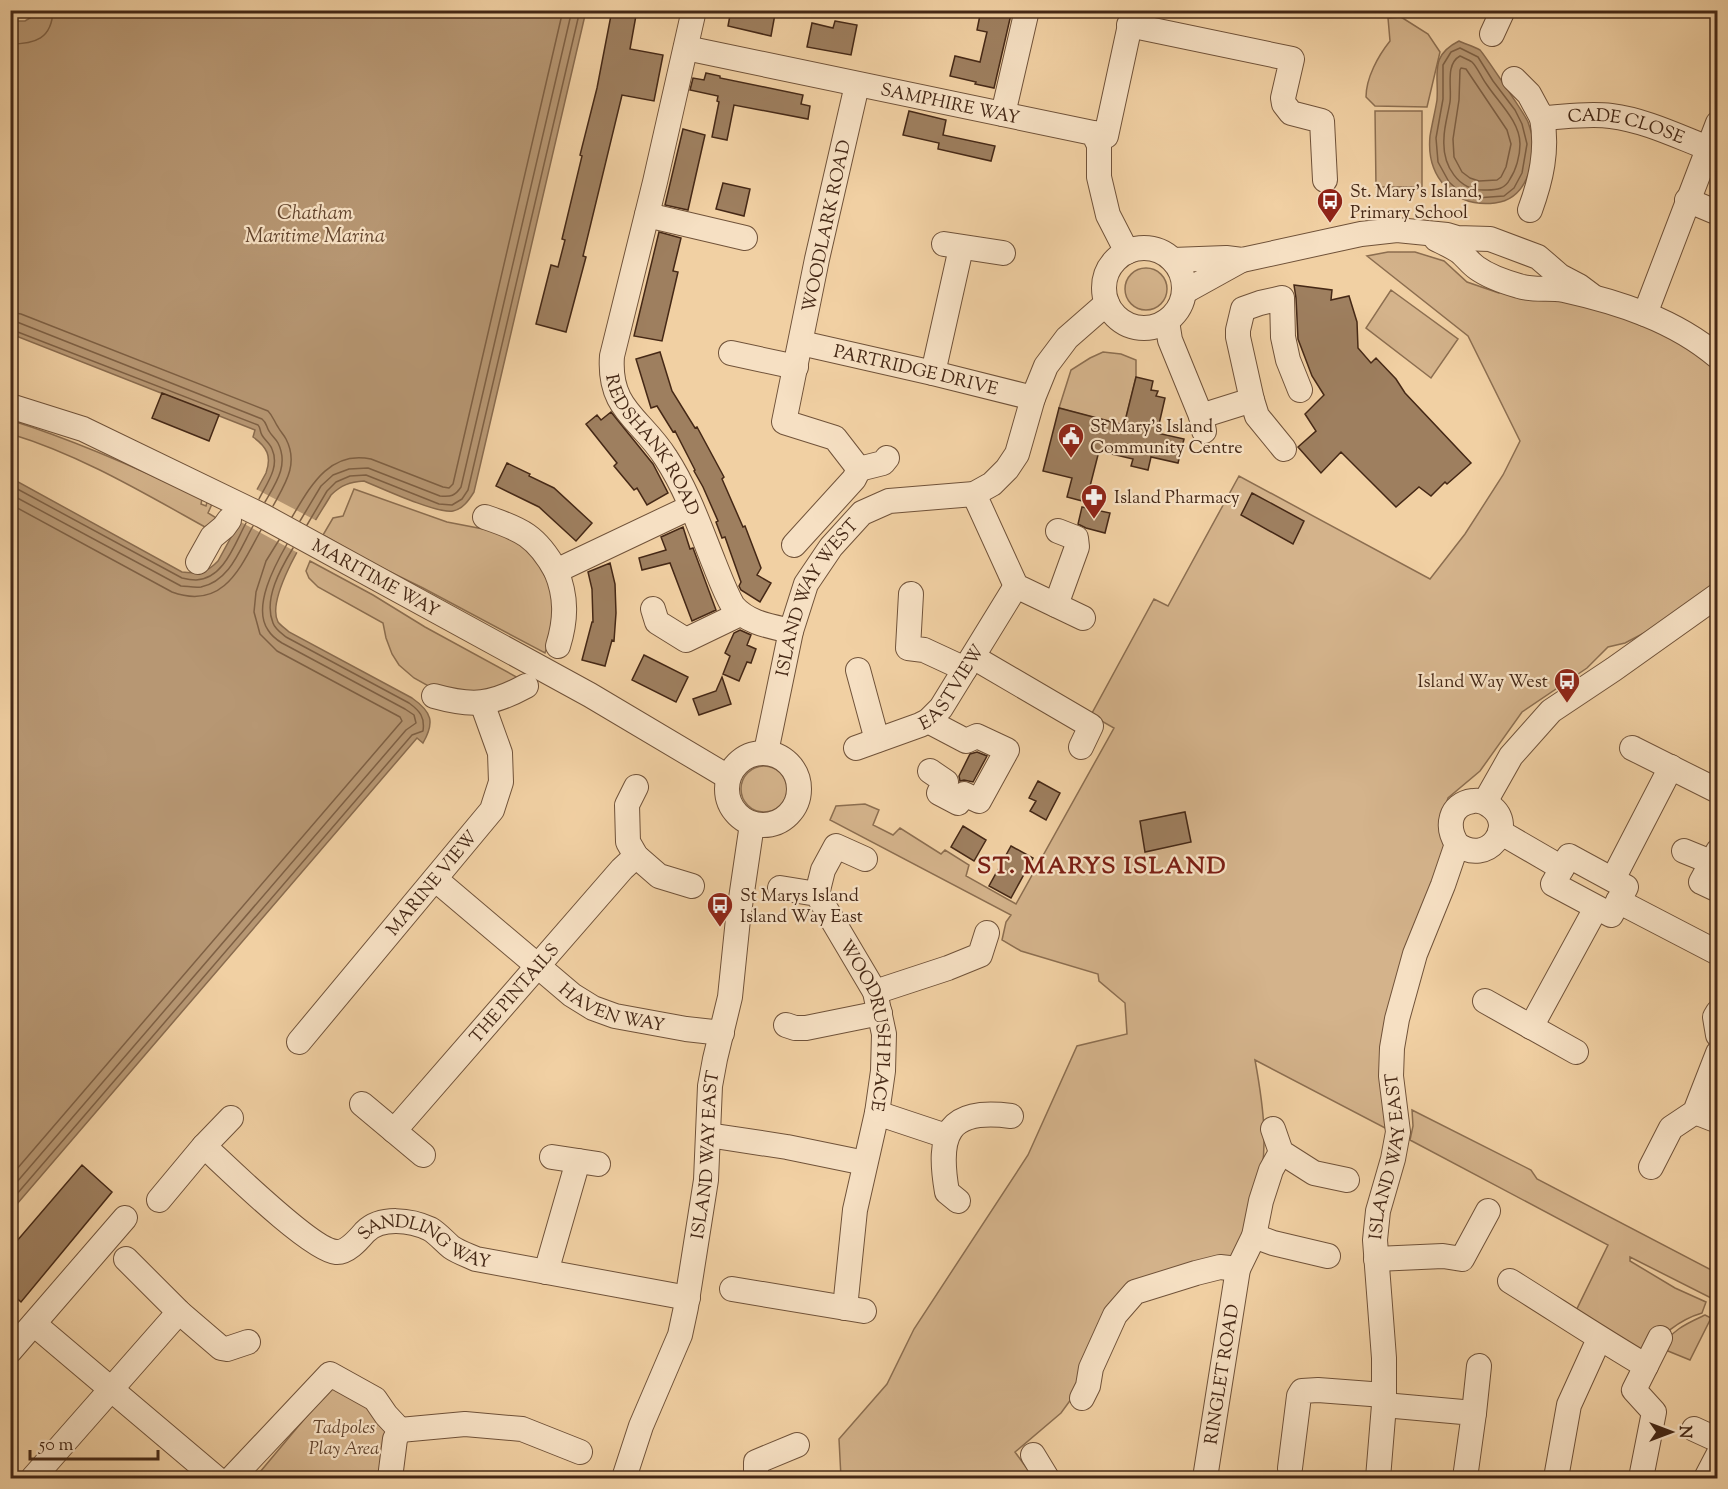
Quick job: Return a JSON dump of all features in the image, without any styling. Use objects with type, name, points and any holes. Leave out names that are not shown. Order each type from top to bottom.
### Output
[{"type":"street","name":"REDSHANK ROAD","points":[[694,10],[612,356],[612,381],[624,407],[669,463],[691,507],[728,597],[740,614]]},
{"type":"street","points":[[1003,114],[1027,10]]},
{"type":"street","points":[[1492,34],[1503,10]]},
{"type":"street","points":[[1093,134],[1107,136],[1131,18],[1292,59],[1284,104],[1291,113],[1322,121],[1325,180]]},
{"type":"street","name":"SAMPHIRE WAY","points":[[686,48],[1093,134]]},
{"type":"street","name":"CADE CLOSE","points":[[1514,80],[1529,94],[1542,118],[1544,132],[1543,166],[1530,210]]},
{"type":"street","name":"WOODLARK ROAD","points":[[857,85],[817,259],[784,422],[835,438],[859,469]]},
{"type":"street","name":"CADE CLOSE","points":[[1542,118],[1593,115],[1623,118],[1708,148]]},
{"type":"street","points":[[1645,314],[1718,123]]},
{"type":"street","points":[[1093,134],[1099,145],[1100,177],[1108,215],[1127,252]]},
{"type":"street","points":[[1688,200],[1718,213]]},
{"type":"street","points":[[647,215],[745,238]]},
{"type":"street","points":[[1184,292],[1242,260],[1372,232],[1397,230],[1460,238],[1487,238],[1501,242],[1538,257],[1560,276],[1591,295]]},
{"type":"street","points":[[1426,234],[1454,248],[1481,270],[1518,286],[1540,290],[1558,289],[1591,295],[1645,314],[1678,329],[1718,357]]},
{"type":"street","points":[[933,373],[953,246],[1003,253]]},
{"type":"street","points":[[1139,248],[1163,253],[1173,260],[1180,270],[1184,280],[1184,292],[1181,303],[1167,321],[1145,328],[1133,326],[1122,321],[1107,303],[1104,291],[1105,279],[1117,258],[1127,252],[1139,248]]},
{"type":"street","points":[[1173,260],[1226,258],[1242,260]]},
{"type":"street","points":[[1284,449],[1257,416],[1252,400],[1238,330],[1243,309],[1282,298],[1283,337],[1288,360],[1300,390]]},
{"type":"street","name":"ISLAND WAY WEST","points":[[766,752],[791,631],[806,584],[831,547],[862,513],[889,501],[974,494],[992,484],[1017,454],[1033,398],[1046,366],[1067,338],[1107,303]]},
{"type":"street","points":[[1167,321],[1170,340],[1203,424],[1252,400]]},
{"type":"street","name":"PARTRIDGE DRIVE","points":[[801,343],[1033,398]]},
{"type":"street","points":[[731,353],[796,367]]},
{"type":"street","name":"MARITIME WAY","points":[[10,406],[83,429],[263,516],[590,695],[728,777]]},
{"type":"street","points":[[794,545],[854,479],[859,469],[883,463],[887,458]]},
{"type":"street","points":[[974,494],[1016,586],[1083,618]]},
{"type":"street","points":[[556,571],[691,507]]},
{"type":"street","points":[[485,517],[518,529],[530,537],[545,552],[556,571],[562,587],[565,610],[558,646]]},
{"type":"street","points":[[200,551],[229,520]]},
{"type":"street","points":[[1056,605],[1077,547],[1076,538],[1058,531]]},
{"type":"street","name":"EASTVIEW","points":[[856,670],[866,744],[928,721],[941,708],[1016,586]]},
{"type":"street","points":[[911,594],[908,648],[924,650],[969,663],[1091,726],[1081,747]]},
{"type":"street","points":[[1456,844],[1472,851],[1481,851],[1496,841],[1500,832],[1499,818],[1492,807],[1485,802],[1511,756],[1551,711],[1718,595]]},
{"type":"street","points":[[652,609],[657,622],[686,640],[740,614],[760,624],[791,631]]},
{"type":"street","points":[[434,696],[457,702],[482,703],[506,697],[526,686]]},
{"type":"street","name":"MARINE VIEW","points":[[299,1042],[492,810],[501,782],[500,753],[482,703]]},
{"type":"street","points":[[928,721],[966,741],[977,736],[1007,750],[987,804],[964,794],[958,803],[939,793],[946,782],[930,771]]},
{"type":"street","points":[[1632,748],[1718,791]]},
{"type":"street","points":[[766,752],[777,756],[788,762],[795,772],[798,795],[794,807],[787,816],[776,823],[753,824],[742,819],[728,800],[726,789],[728,777],[734,766],[743,758],[754,753],[766,752]]},
{"type":"street","points":[[1531,1027],[1609,896],[1671,767]]},
{"type":"street","points":[[636,787],[627,805],[628,842],[636,856],[659,876],[692,886]]},
{"type":"street","name":"ISLAND WAY EAST","points":[[1378,1479],[1384,1400],[1384,1358],[1375,1240],[1378,1211],[1398,1132],[1391,1076],[1392,1048],[1397,1019],[1415,954],[1443,885],[1456,844],[1450,827],[1452,816],[1463,804],[1470,801],[1485,802]]},
{"type":"street","name":"ISLAND WAY EAST","points":[[624,1479],[641,1426],[680,1335],[688,1298],[706,1180],[710,1086],[730,997],[738,919],[753,824]]},
{"type":"street","points":[[1500,832],[1562,868]]},
{"type":"street","points":[[780,888],[817,894],[823,870],[836,846],[865,859]]},
{"type":"street","points":[[1684,851],[1714,856],[1701,882],[1718,890]]},
{"type":"street","name":"THE PINTAILS","points":[[394,1131],[621,869],[636,856]]},
{"type":"street","points":[[1609,896],[1569,856],[1553,884],[1609,896],[1718,953]]},
{"type":"street","name":"HAVEN WAY","points":[[435,879],[572,995],[593,1008],[615,1016],[722,1033]]},
{"type":"street","name":"WOODRUSH PLACE","points":[[732,1288],[854,1310],[854,1217],[884,1071],[884,1034],[877,1003],[817,894]]},
{"type":"street","points":[[786,1025],[806,1028],[877,1003],[980,955],[987,933]]},
{"type":"street","points":[[1485,1001],[1576,1052]]},
{"type":"street","points":[[1651,1167],[1671,1128],[1695,1112],[1718,1053]]},
{"type":"street","points":[[362,1104],[423,1155]]},
{"type":"street","points":[[1695,1112],[1718,1121]]},
{"type":"street","points":[[877,1113],[946,1136]]},
{"type":"street","points":[[958,1201],[947,1192],[944,1178],[943,1148],[946,1136],[957,1122],[971,1116],[995,1114],[1011,1116]]},
{"type":"street","points":[[159,1200],[204,1146],[231,1118]]},
{"type":"street","points":[[708,1135],[787,1147],[865,1163]]},
{"type":"street","name":"RINGLET ROAD","points":[[1205,1479],[1238,1269],[1254,1236],[1277,1141],[1314,1173],[1347,1180]]},
{"type":"street","name":"SANDLING WAY","points":[[204,1146],[298,1230],[325,1250],[338,1253],[351,1247],[370,1227],[386,1222],[401,1221],[430,1229],[453,1249],[476,1259],[688,1298]]},
{"type":"street","points":[[546,1272],[588,1162],[552,1157]]},
{"type":"street","points":[[1376,1259],[1443,1256],[1462,1259],[1488,1211]]},
{"type":"street","points":[[10,1351],[125,1218]]},
{"type":"street","points":[[1254,1236],[1273,1243],[1328,1256]]},
{"type":"street","points":[[126,1259],[179,1312],[221,1348],[227,1349],[248,1342]]},
{"type":"street","points":[[1082,1398],[1088,1386],[1091,1368],[1115,1315],[1135,1292],[1220,1267],[1238,1269]]},
{"type":"street","points":[[1510,1281],[1572,1319],[1599,1339],[1646,1366]]},
{"type":"street","points":[[33,1479],[179,1312]]},
{"type":"street","points":[[34,1324],[216,1479]]},
{"type":"street","points":[[1641,1479],[1654,1412],[1634,1389],[1659,1338]]},
{"type":"street","points":[[1556,1479],[1569,1404],[1599,1339]]},
{"type":"street","points":[[1465,1479],[1479,1366]]},
{"type":"street","points":[[232,1479],[330,1374],[375,1399],[400,1431]]},
{"type":"street","points":[[1290,1468],[1299,1396],[1302,1391],[1318,1390],[1474,1413]]},
{"type":"street","points":[[400,1431],[465,1424],[522,1429],[580,1452]]},
{"type":"street","points":[[1694,1429],[1718,1440]]},
{"type":"street","points":[[390,1479],[395,1440],[400,1431]]},
{"type":"street","points":[[756,1479],[756,1462],[797,1445]]},
{"type":"street","points":[[1033,1455],[1047,1479]]},
{"type":"street","points":[[1706,1479],[1718,1455]]},
{"type":"green space","points":[[1401,17],[1428,34],[1440,52],[1427,107],[1375,106],[1366,97],[1368,82],[1374,68],[1390,41],[1388,18]]},
{"type":"green space","points":[[1375,111],[1422,111],[1422,187],[1376,187]]},
{"type":"green space","points":[[1388,252],[1415,252],[1444,261],[1467,282],[1499,293],[1502,285],[1564,298],[1675,333],[1717,365],[1717,584],[1646,632],[1625,643],[1608,647],[1587,668],[1522,712],[1480,771],[1448,798],[1442,819],[1445,850],[1387,1025],[1387,1129],[1255,1060],[1263,1114],[1263,1166],[1253,1210],[1230,1263],[1131,1287],[1077,1391],[1061,1413],[1015,1452],[1034,1478],[841,1478],[839,1439],[887,1384],[914,1329],[1028,1155],[1077,1046],[1127,1034],[1125,1003],[1099,981],[1098,974],[1021,951],[1002,940],[1006,922],[1011,915],[830,820],[836,806],[865,804],[879,810],[873,825],[893,835],[900,828],[941,854],[945,850],[969,865],[966,876],[1016,904],[1114,728],[1091,715],[1154,599],[1168,606],[1239,476],[1430,579],[1465,534],[1503,475],[1520,441],[1468,336],[1367,256]]},
{"type":"green space","points":[[1146,268],[1154,269],[1161,274],[1166,281],[1166,297],[1161,304],[1154,309],[1146,310],[1138,309],[1131,304],[1126,297],[1125,289],[1126,281],[1131,274],[1138,269]]},
{"type":"green space","points":[[1391,290],[1458,339],[1431,378],[1366,328]]},
{"type":"green space","points":[[1103,352],[1121,354],[1136,360],[1136,377],[1124,426],[1059,408],[1071,370]]},
{"type":"green space","points":[[10,420],[84,446],[179,488],[202,499],[201,504],[206,506],[207,502],[212,504],[208,513],[218,519],[205,527],[86,463],[11,434]]},
{"type":"green space","points":[[354,489],[447,522],[504,533],[532,553],[550,582],[555,621],[545,653],[323,535],[333,518],[343,516]]},
{"type":"green space","points":[[310,561],[522,680],[508,690],[448,697],[414,678],[399,665],[392,654],[383,623],[318,587],[306,571]]},
{"type":"green space","points":[[764,766],[780,773],[787,789],[780,805],[764,812],[748,805],[741,789],[748,773]]},
{"type":"green space","points":[[1412,1110],[1531,1170],[1537,1179],[1717,1273],[1717,1301],[1630,1257],[1630,1261],[1675,1288],[1706,1302],[1702,1313],[1670,1329],[1645,1354],[1572,1319],[1608,1245],[1410,1140],[1413,1126]]},
{"type":"green space","points":[[1705,1315],[1711,1318],[1690,1360],[1663,1349],[1675,1332]]},
{"type":"green space","name":"Tadpoles Play Area","points":[[332,1386],[371,1402],[388,1436],[378,1478],[255,1478]]},
{"type":"water","name":"Chatham Maritime Marina","points":[[31,10],[586,11],[474,492],[460,508],[445,511],[409,500],[364,481],[342,486],[331,495],[304,539],[278,595],[276,610],[280,624],[289,632],[412,698],[424,708],[430,718],[427,736],[423,743],[417,738],[11,1211],[11,478],[182,572],[197,573],[210,568],[218,561],[266,473],[268,462],[265,448],[253,437],[255,430],[11,334],[11,21],[25,21],[30,18]]},
{"type":"water","points":[[1459,41],[1480,50],[1525,117],[1532,136],[1533,156],[1526,181],[1515,194],[1501,202],[1480,203],[1455,195],[1438,177],[1433,164],[1430,136],[1437,100],[1439,59]]},
{"type":"pier","points":[[254,488],[319,522],[300,554],[237,520]]},
{"type":"building","points":[[612,10],[637,10],[630,49],[663,55],[654,101],[622,95],[583,256],[586,257],[566,332],[536,324],[551,265],[558,267],[565,240],[562,239],[597,88]]},
{"type":"building","points":[[731,10],[755,10],[775,14],[771,36],[728,26]]},
{"type":"building","points":[[981,10],[1012,10],[994,88],[950,76],[955,56],[980,62],[987,32],[977,30]]},
{"type":"building","points":[[835,21],[857,25],[851,55],[807,47],[812,23],[833,28]]},
{"type":"building","points":[[706,73],[803,95],[801,104],[810,106],[808,119],[734,105],[727,140],[712,137],[719,102],[717,101],[718,96],[690,90],[693,78],[704,80]]},
{"type":"building","points":[[909,111],[946,120],[943,135],[995,146],[991,161],[938,149],[939,143],[903,135]]},
{"type":"building","points":[[683,129],[705,135],[688,210],[665,205]]},
{"type":"building","points":[[723,183],[750,189],[744,216],[716,209]]},
{"type":"building","points":[[659,232],[681,238],[673,271],[678,272],[662,341],[634,336]]},
{"type":"building","points":[[1294,285],[1332,290],[1331,300],[1349,296],[1357,322],[1358,348],[1371,363],[1376,358],[1396,379],[1405,393],[1471,463],[1447,484],[1445,482],[1431,496],[1419,487],[1396,507],[1341,452],[1321,473],[1298,447],[1316,431],[1305,414],[1324,395],[1312,376],[1298,339]]},
{"type":"building","points":[[660,352],[672,391],[695,428],[697,427],[724,477],[722,479],[743,527],[745,526],[761,568],[757,575],[771,583],[760,602],[741,590],[739,586],[741,582],[725,537],[722,538],[716,522],[718,521],[695,470],[675,431],[673,432],[657,406],[651,408],[636,359]]},
{"type":"building","points":[[1136,377],[1153,381],[1151,390],[1158,391],[1156,396],[1165,398],[1157,433],[1184,439],[1178,463],[1151,457],[1148,470],[1131,466],[1133,459],[1099,451],[1086,502],[1067,497],[1072,478],[1043,471],[1059,408],[1124,425]]},
{"type":"building","points":[[162,393],[219,415],[209,441],[152,418]]},
{"type":"building","points":[[611,412],[653,464],[668,493],[647,505],[637,488],[634,490],[614,466],[617,463],[586,424],[597,415],[601,420]]},
{"type":"building","points":[[507,463],[554,488],[592,523],[576,541],[539,507],[496,486]]},
{"type":"building","points":[[1252,493],[1304,521],[1293,544],[1241,515]]},
{"type":"building","name":"Island Pharmacy","points":[[1082,507],[1110,513],[1105,533],[1078,524]]},
{"type":"building","points":[[683,527],[716,610],[692,621],[670,563],[642,570],[639,558],[666,550],[661,537]]},
{"type":"building","points":[[610,563],[615,584],[616,613],[614,641],[612,640],[605,666],[582,660],[593,622],[592,589],[588,572]]},
{"type":"building","points":[[740,630],[751,635],[747,645],[756,649],[751,663],[747,662],[739,681],[723,674],[730,656],[725,653],[734,633]]},
{"type":"building","points":[[644,655],[688,677],[676,702],[632,680]]},
{"type":"building","points":[[722,677],[731,704],[699,715],[693,699],[716,691]]},
{"type":"building","points":[[977,752],[987,756],[973,782],[960,781],[959,776],[970,754]]},
{"type":"building","points":[[1038,781],[1060,793],[1046,820],[1030,811],[1036,801],[1029,798]]},
{"type":"building","points":[[1185,812],[1191,842],[1145,852],[1140,821]]},
{"type":"building","points":[[963,826],[986,840],[974,861],[951,847]]},
{"type":"building","points":[[1011,846],[1033,858],[1011,898],[989,886]]},
{"type":"building","points":[[82,1165],[112,1192],[21,1302],[10,1292],[10,1249]]},
{"type":"place","name":"St. Mary's Island, Primary School","points":[[1330,224]]},
{"type":"place","name":"St Mary's Island Community Centre","points":[[1071,459]]},
{"type":"place","name":"Island Pharmacy","points":[[1094,520]]},
{"type":"place","name":"Island Way West","points":[[1567,704]]},
{"type":"place","name":"St Marys Island Island Way East","points":[[720,928]]},
{"type":"district","name":"ST. MARYS ISLAND","points":[[1102,865]]}]
